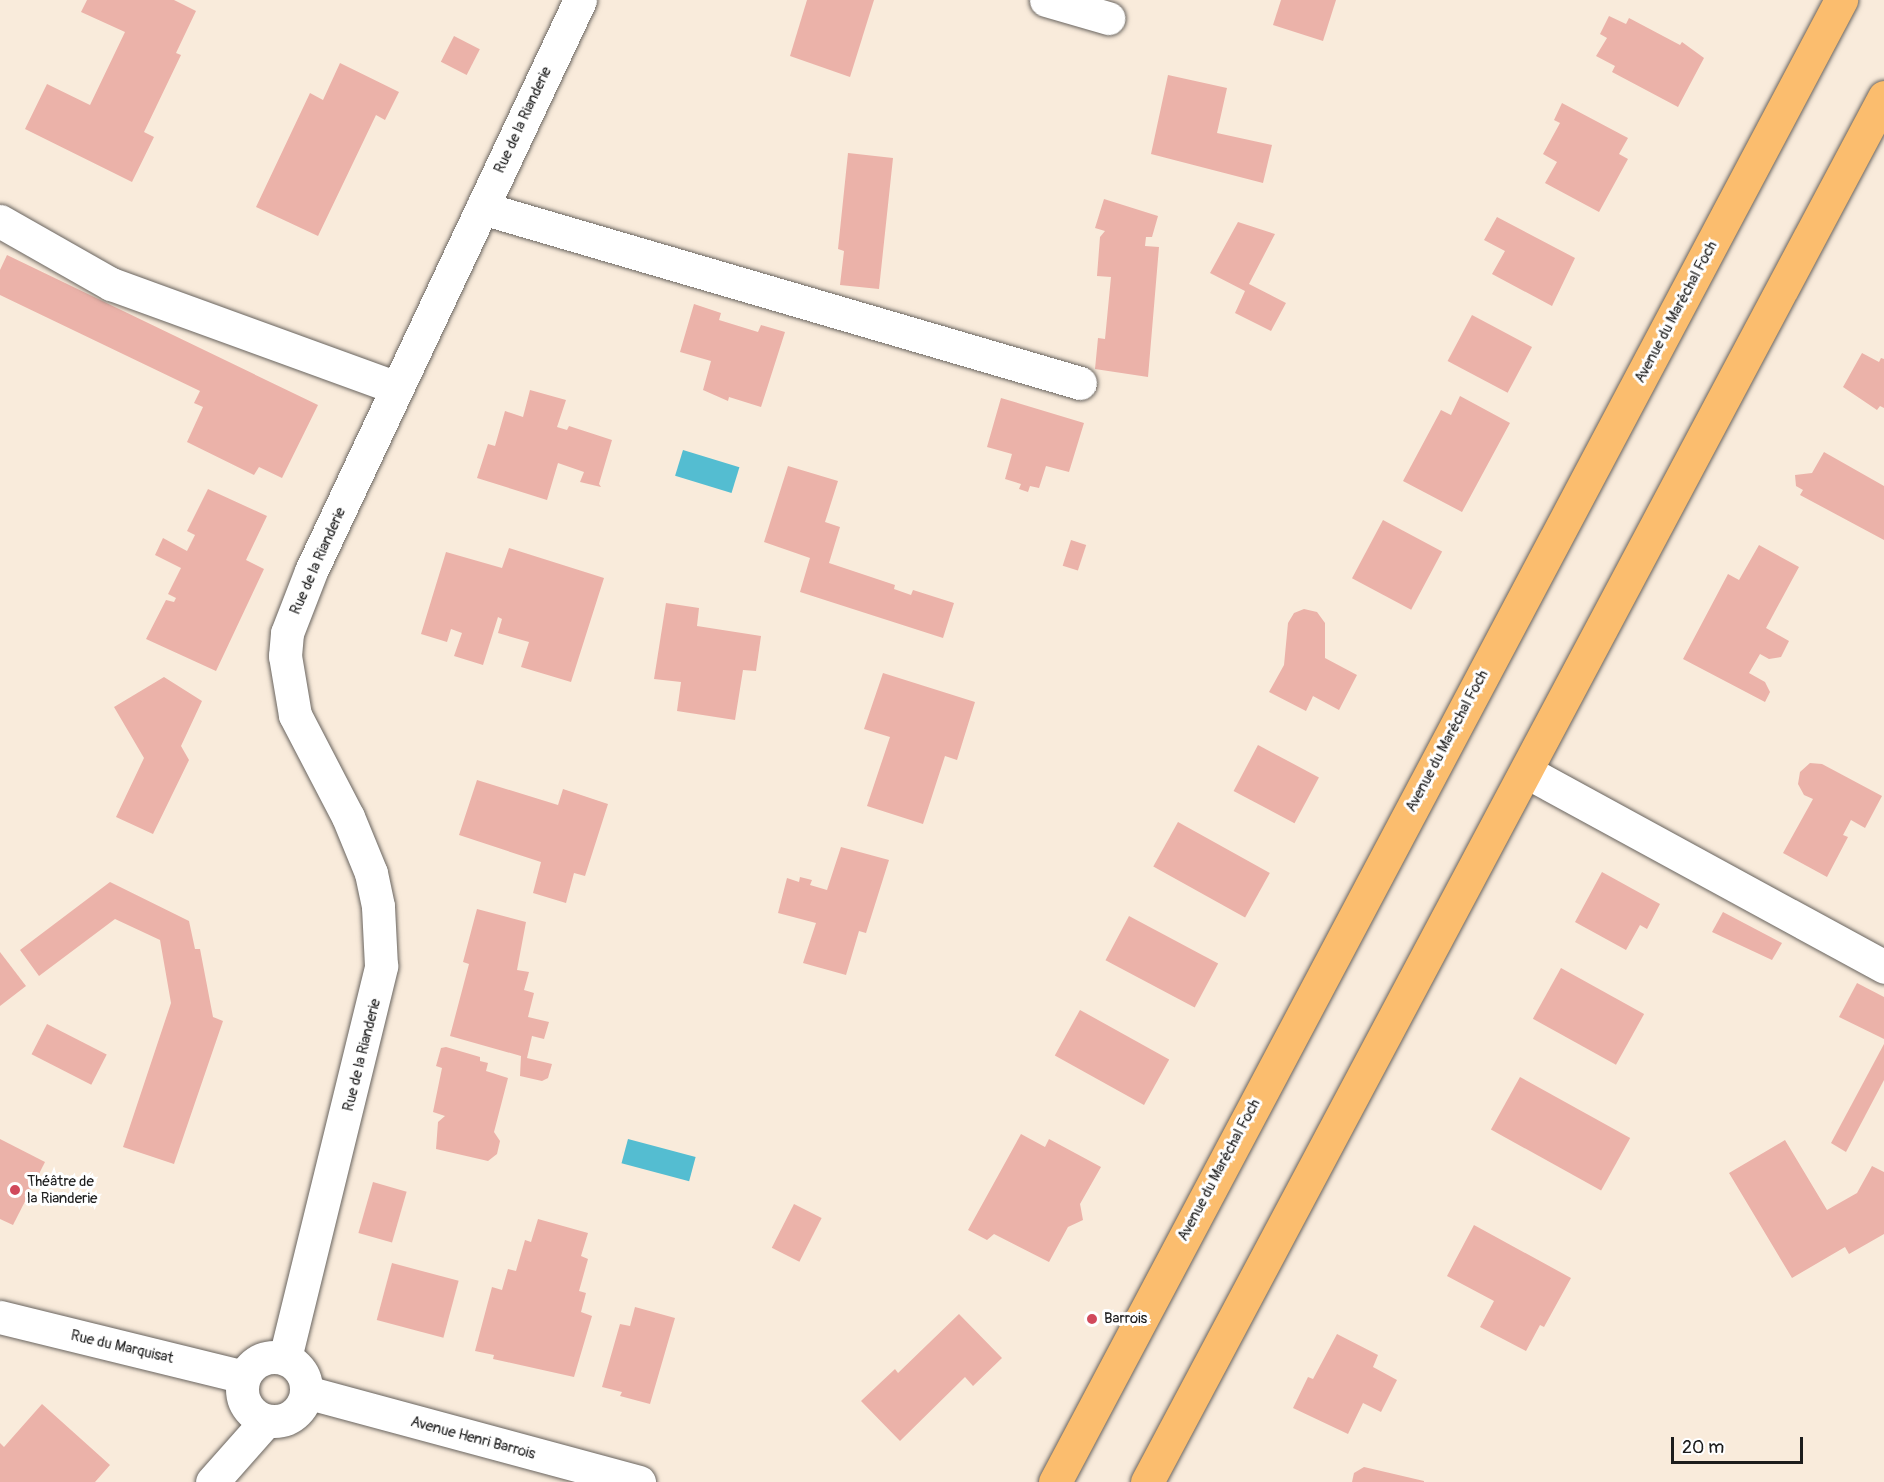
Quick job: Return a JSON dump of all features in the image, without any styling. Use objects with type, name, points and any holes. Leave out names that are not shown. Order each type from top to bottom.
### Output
[{"type":"main road","name":"Avenue du Maréchal Foch","points":[[1055,1482],[1841,0]]},
{"type":"main road","points":[[1147,1482],[1884,97]]},
{"type":"street","name":"Rue de la Rianderie","points":[[285,1358],[381,966],[378,906],[371,873],[348,817],[295,715],[285,656],[287,633],[311,572],[580,0]]},
{"type":"street","points":[[1046,0],[1108,18]]},
{"type":"street","points":[[482,208],[1080,383]]},
{"type":"street","points":[[0,221],[111,284],[397,388]]},
{"type":"street","points":[[1527,771],[1884,967]]},
{"type":"street","name":"Rue du Marquisat","points":[[0,1317],[244,1377]]},
{"type":"street","points":[[212,1482],[266,1421],[293,1416],[306,1392],[301,1372],[285,1358],[261,1359],[244,1377],[245,1404],[266,1421]]},
{"type":"street","name":"Avenue Henri Barrois","points":[[306,1392],[639,1482]]},
{"type":"water","points":[[683,450],[739,467],[732,493],[675,476]]},
{"type":"water","points":[[628,1139],[696,1157],[689,1181],[622,1163]]},
{"type":"building","points":[[87,0],[174,0],[196,11],[176,53],[181,55],[144,132],[154,137],[132,182],[25,129],[47,84],[90,105],[125,32],[81,12]]},
{"type":"building","points":[[807,0],[874,0],[850,77],[790,56]]},
{"type":"building","points":[[1281,0],[1336,0],[1323,41],[1273,25]]},
{"type":"building","points":[[1609,16],[1626,24],[1629,18],[1680,45],[1682,42],[1704,58],[1678,107],[1612,72],[1615,66],[1596,56],[1607,38],[1600,34]]},
{"type":"building","points":[[454,36],[480,49],[467,75],[441,62]]},
{"type":"building","points":[[340,63],[399,92],[385,120],[376,115],[318,236],[256,207],[310,93],[323,100]]},
{"type":"building","points":[[1168,75],[1227,88],[1217,133],[1272,145],[1263,183],[1151,154]]},
{"type":"building","points":[[1562,103],[1628,138],[1619,154],[1628,159],[1599,212],[1545,183],[1557,162],[1543,154],[1560,123],[1554,120]]},
{"type":"building","points":[[848,153],[893,158],[879,289],[840,285],[844,251],[838,249]]},
{"type":"building","points":[[1104,199],[1158,216],[1152,237],[1146,237],[1145,246],[1159,247],[1148,377],[1095,369],[1098,338],[1105,339],[1111,277],[1097,276],[1100,237],[1105,231],[1095,228]]},
{"type":"building","points":[[1497,217],[1575,258],[1552,306],[1492,274],[1505,251],[1484,240]]},
{"type":"building","points":[[1238,222],[1275,234],[1249,284],[1286,303],[1271,331],[1235,313],[1245,291],[1210,273]]},
{"type":"building","points":[[7,255],[318,405],[282,478],[259,467],[254,475],[187,442],[203,407],[194,403],[200,391],[0,295],[0,270]]},
{"type":"building","points":[[694,304],[721,313],[719,320],[758,332],[761,325],[785,332],[761,407],[729,397],[728,401],[703,390],[711,361],[680,352]]},
{"type":"building","points":[[1472,315],[1532,347],[1508,393],[1448,361]]},
{"type":"building","points":[[1862,353],[1879,362],[1881,358],[1884,359],[1884,408],[1880,406],[1877,410],[1843,387]]},
{"type":"building","points":[[530,390],[566,400],[557,427],[567,430],[569,426],[612,440],[599,484],[601,487],[580,482],[584,472],[558,463],[547,500],[477,478],[488,444],[495,446],[505,411],[523,417]]},
{"type":"building","points":[[1460,396],[1510,423],[1462,512],[1403,481],[1441,410],[1451,415]]},
{"type":"building","points":[[1001,398],[1084,423],[1069,472],[1046,466],[1039,488],[1030,486],[1028,492],[1019,489],[1021,484],[1005,479],[1012,454],[987,447]]},
{"type":"building","points":[[1824,452],[1884,486],[1884,540],[1800,495],[1803,490],[1796,486],[1795,475],[1812,473]]},
{"type":"building","points":[[788,466],[838,481],[825,522],[840,527],[829,563],[895,585],[894,589],[911,595],[913,590],[954,603],[943,638],[800,592],[810,558],[764,542]]},
{"type":"building","points":[[208,489],[267,516],[246,560],[264,569],[216,671],[146,639],[166,600],[174,602],[176,598],[168,594],[181,568],[155,555],[163,538],[187,551],[195,535],[187,531]]},
{"type":"building","points":[[1383,520],[1442,551],[1411,610],[1352,578]]},
{"type":"building","points":[[1071,540],[1086,545],[1078,571],[1063,566]]},
{"type":"building","points":[[1759,545],[1799,567],[1766,628],[1789,641],[1781,657],[1769,659],[1760,654],[1749,673],[1765,682],[1770,692],[1765,702],[1683,659],[1728,574],[1739,580]]},
{"type":"building","points":[[509,548],[604,578],[571,682],[521,667],[529,642],[498,633],[502,619],[498,617],[483,665],[454,656],[462,633],[451,629],[447,642],[421,634],[446,552],[502,568]]},
{"type":"building","points":[[666,603],[699,608],[697,626],[761,636],[756,671],[743,670],[735,720],[677,711],[681,682],[654,679]]},
{"type":"building","points":[[1304,609],[1317,612],[1325,623],[1325,658],[1357,675],[1339,710],[1313,696],[1306,711],[1269,692],[1284,665],[1288,623],[1294,613]]},
{"type":"building","points":[[883,673],[975,702],[957,760],[945,756],[923,824],[867,806],[890,737],[864,729]]},
{"type":"building","points":[[164,677],[202,701],[181,746],[189,760],[153,834],[116,817],[144,758],[114,707]]},
{"type":"building","points":[[1258,745],[1319,777],[1295,823],[1234,791]]},
{"type":"building","points":[[1810,763],[1822,764],[1882,796],[1865,828],[1851,820],[1843,835],[1848,837],[1827,877],[1783,853],[1813,799],[1804,795],[1798,784],[1800,772]]},
{"type":"building","points":[[477,780],[558,805],[563,789],[608,804],[585,876],[574,873],[566,903],[533,893],[541,862],[459,835]]},
{"type":"building","points":[[1178,822],[1270,873],[1245,918],[1153,867]]},
{"type":"building","points":[[841,847],[889,860],[866,933],[859,931],[846,975],[803,963],[816,923],[778,913],[787,878],[799,882],[800,877],[812,880],[810,885],[827,890]]},
{"type":"building","points":[[1602,872],[1660,904],[1647,929],[1640,925],[1626,950],[1575,922]]},
{"type":"building","points":[[110,882],[189,921],[195,949],[200,949],[213,1017],[223,1021],[174,1164],[123,1147],[171,1003],[160,940],[115,919],[39,976],[20,950]]},
{"type":"building","points":[[477,909],[526,922],[517,970],[529,972],[524,990],[534,993],[528,1017],[549,1022],[544,1039],[532,1036],[527,1058],[552,1064],[548,1078],[542,1081],[520,1076],[521,1056],[450,1036],[469,964],[463,962]]},
{"type":"building","points":[[1723,912],[1782,943],[1772,960],[1712,932]]},
{"type":"building","points":[[1129,916],[1218,963],[1195,1008],[1106,960]]},
{"type":"building","points":[[0,952],[26,986],[0,1006]]},
{"type":"building","points":[[1561,968],[1644,1014],[1616,1065],[1533,1019]]},
{"type":"building","points":[[1857,983],[1884,997],[1884,1039],[1839,1017]]},
{"type":"building","points":[[1080,1010],[1169,1059],[1144,1105],[1055,1055]]},
{"type":"building","points":[[47,1024],[107,1054],[91,1085],[32,1054]]},
{"type":"building","points":[[1884,1044],[1884,1080],[1846,1152],[1831,1143]]},
{"type":"building","points":[[446,1047],[480,1057],[480,1061],[488,1063],[486,1071],[508,1078],[494,1132],[500,1141],[497,1154],[488,1161],[436,1149],[438,1122],[445,1116],[433,1112],[442,1068],[436,1066],[441,1048]]},
{"type":"building","points":[[1520,1077],[1630,1138],[1601,1191],[1491,1129]]},
{"type":"building","points":[[1021,1134],[1045,1147],[1049,1139],[1101,1167],[1080,1204],[1083,1220],[1068,1227],[1049,1262],[994,1234],[987,1240],[968,1230]]},
{"type":"building","name":"Théâtre de la Rianderie","points":[[0,1139],[45,1162],[13,1225],[0,1219]]},
{"type":"building","points":[[1785,1140],[1827,1210],[1857,1193],[1872,1166],[1884,1172],[1884,1234],[1849,1254],[1845,1247],[1792,1278],[1729,1173]]},
{"type":"building","points":[[373,1182],[407,1192],[392,1243],[358,1233]]},
{"type":"building","points":[[794,1204],[822,1218],[799,1262],[772,1248]]},
{"type":"building","points":[[538,1219],[588,1233],[581,1256],[588,1259],[579,1291],[586,1293],[581,1312],[592,1316],[574,1377],[493,1359],[494,1355],[475,1351],[492,1287],[502,1290],[508,1269],[516,1271],[525,1240],[531,1242]]},
{"type":"building","points":[[1474,1225],[1571,1278],[1544,1327],[1540,1325],[1526,1351],[1480,1327],[1494,1301],[1447,1276]]},
{"type":"building","points":[[392,1263],[459,1281],[443,1338],[377,1320]]},
{"type":"building","points":[[635,1307],[675,1318],[650,1404],[620,1396],[622,1392],[602,1387],[620,1324],[630,1326]]},
{"type":"building","points":[[959,1314],[1002,1358],[973,1386],[965,1377],[900,1441],[861,1401],[895,1369],[898,1373]]},
{"type":"building","points":[[1337,1334],[1378,1355],[1373,1367],[1397,1380],[1381,1412],[1363,1403],[1348,1434],[1293,1408],[1308,1377],[1313,1379]]},
{"type":"building","points":[[42,1404],[110,1465],[95,1482],[0,1482],[0,1443],[4,1447]]},
{"type":"building","points":[[1364,1467],[1424,1482],[1352,1482],[1354,1473]]},
{"type":"place","name":"Théâtre de la Rianderie","points":[[15,1190]]},
{"type":"place","name":"Barrois","points":[[1092,1319]]}]
